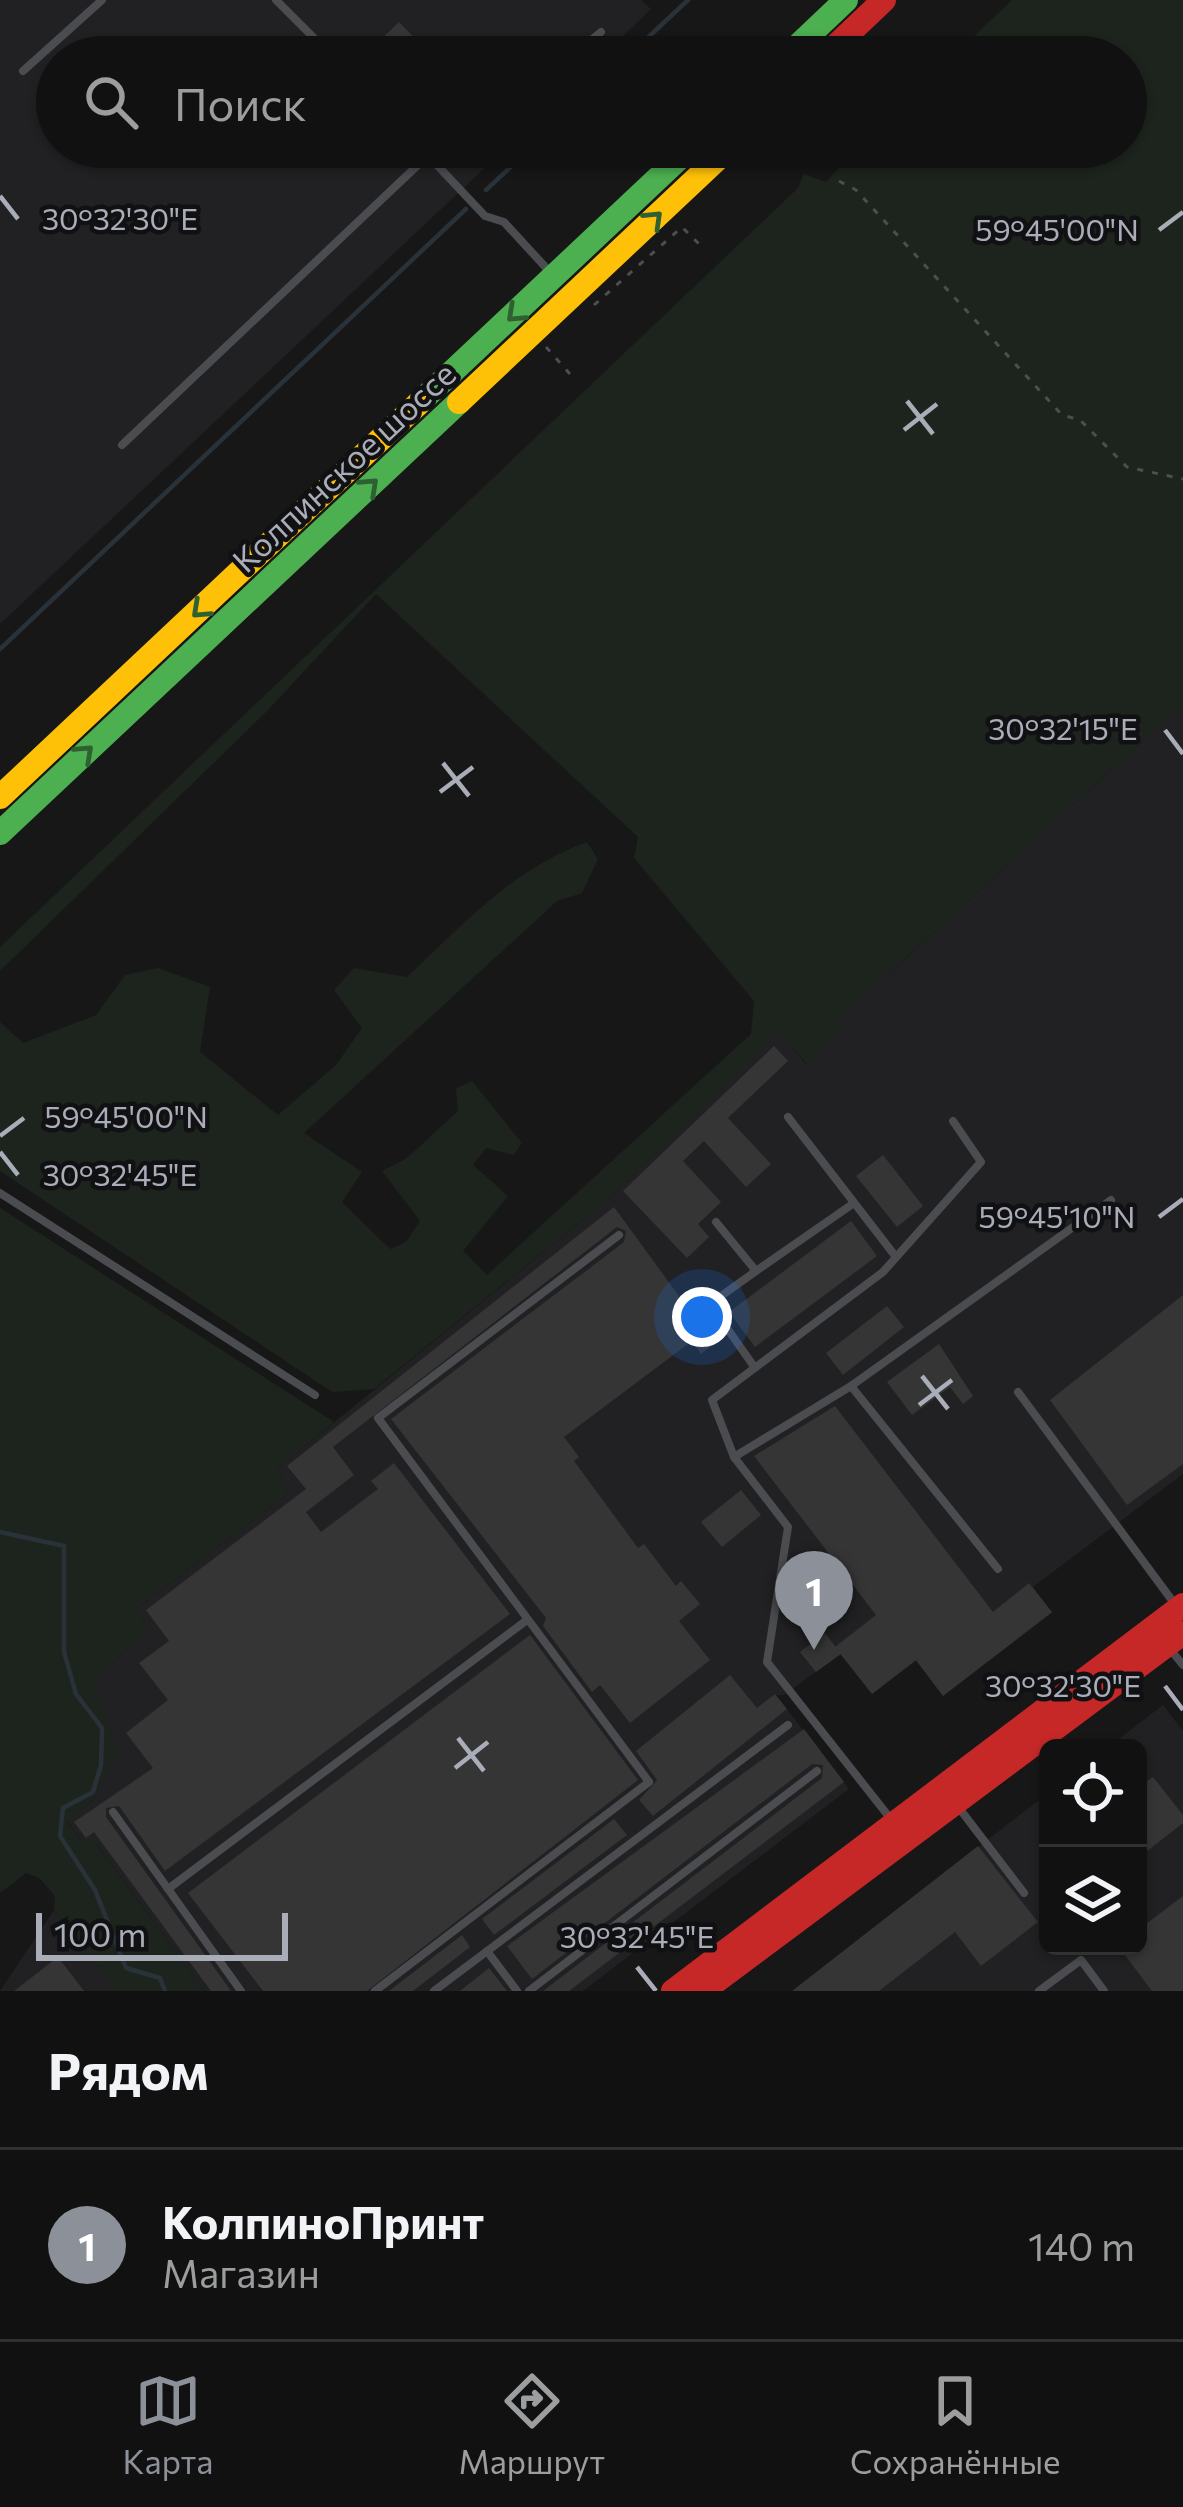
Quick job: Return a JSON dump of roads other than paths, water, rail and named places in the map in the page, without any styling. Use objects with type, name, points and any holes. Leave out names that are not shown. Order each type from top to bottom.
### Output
[{"type":"main road","points":[[808,36],[846,0]]},
{"type":"main road","points":[[846,36],[884,0]]},
{"type":"main road","name":"Колпинское шоссе","points":[[0,797],[669,168]]},
{"type":"main road","name":"Колпинское шоссе","points":[[0,832],[708,168]]},
{"type":"main road","points":[[949,1795],[1179,1631]]},
{"type":"main road","points":[[673,1991],[1179,1631]]},
{"type":"main road","points":[[703,1991],[900,1831]]},
{"type":"lane","points":[[62,36],[102,0]]},
{"type":"lane","points":[[276,0],[312,36]]},
{"type":"lane","points":[[287,10],[297,0]]},
{"type":"lane","points":[[596,36],[601,32]]},
{"type":"lane","points":[[23,71],[36,59]]},
{"type":"lane","points":[[122,445],[404,168]]},
{"type":"lane","points":[[439,168],[484,216],[505,222],[554,277]]},
{"type":"lane","points":[[788,1117],[896,1257]]},
{"type":"lane","points":[[900,1831],[766,1662],[788,1527],[734,1457],[712,1400],[896,1257],[981,1162],[952,1120]]},
{"type":"lane","points":[[0,1193],[315,1395]]},
{"type":"lane","points":[[734,1457],[851,1386],[1111,1200]]},
{"type":"lane","points":[[755,1368],[710,1304],[854,1203]]},
{"type":"lane","points":[[716,1222],[756,1271]]},
{"type":"lane","points":[[375,1991],[650,1782],[378,1418],[619,1235]]},
{"type":"lane","points":[[851,1386],[998,1569]]},
{"type":"lane","points":[[1018,1392],[1179,1631]]},
{"type":"lane","points":[[168,1888],[527,1620]]},
{"type":"lane","points":[[434,1991],[788,1725]]},
{"type":"lane","points":[[530,1991],[817,1772]]},
{"type":"lane","points":[[949,1795],[1024,1892]]},
{"type":"lane","points":[[113,1812],[242,1991]]},
{"type":"lane","points":[[487,1951],[517,1991]]},
{"type":"lane","points":[[1039,1991],[1081,1960],[1104,1991]]},
{"type":"waterway","points":[[649,36],[688,0]]},
{"type":"waterway","points":[[486,190],[510,168]]},
{"type":"waterway","points":[[0,649],[466,209]]},
{"type":"waterway","points":[[0,1532],[64,1546],[64,1652],[76,1694],[102,1728],[101,1765],[93,1792],[63,1808],[60,1836],[95,1890],[126,1968],[160,1978],[165,1991]]},
{"type":"place","name":"КолпиноПринт","points":[[814,1650]]}]
